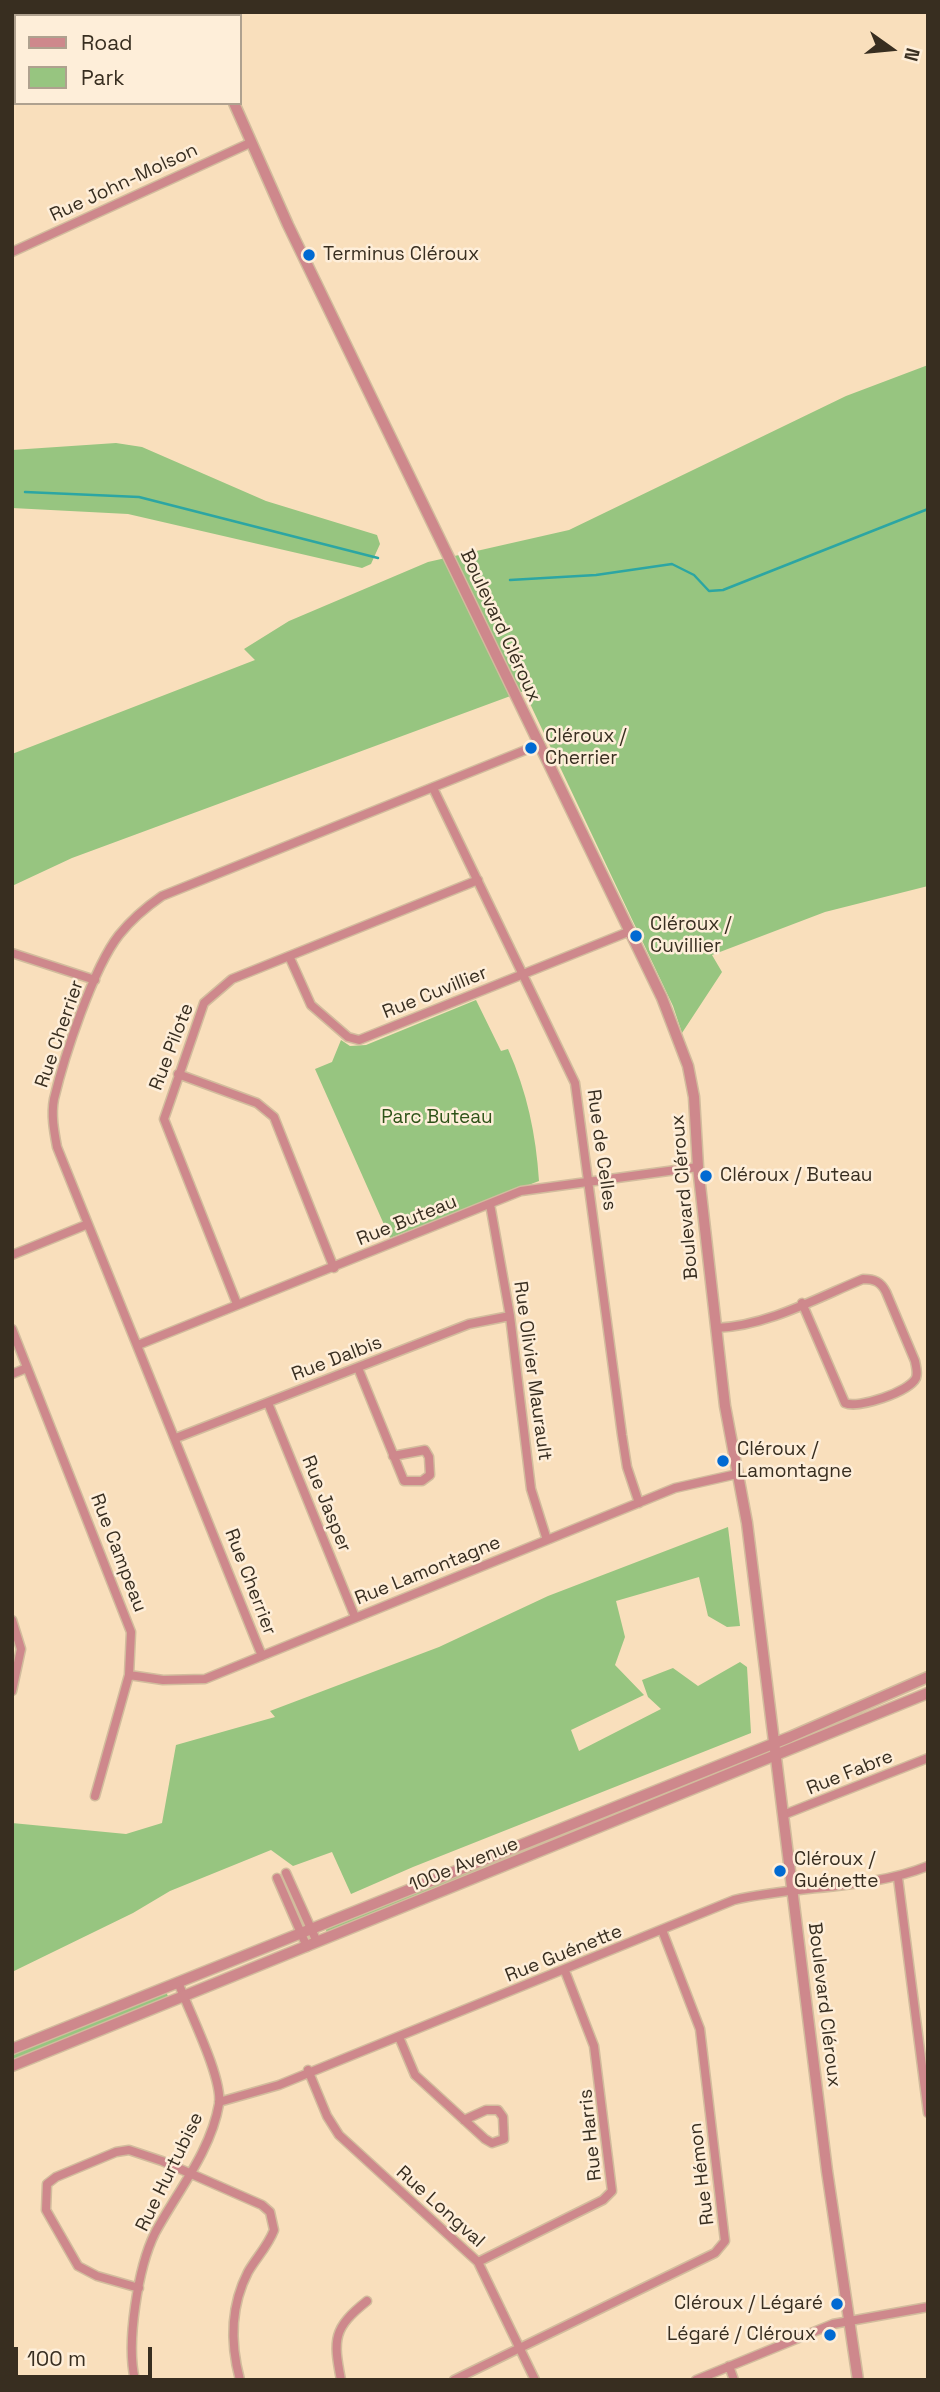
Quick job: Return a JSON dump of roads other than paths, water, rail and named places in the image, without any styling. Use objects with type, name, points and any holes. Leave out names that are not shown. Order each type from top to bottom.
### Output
[{"type":"street","name":"Boulevard Cléroux","points":[[235,105],[250,143],[662,998],[688,1066],[694,1096],[698,1167],[716,1328],[748,1535],[774,1759],[858,2380]]},
{"type":"street","name":"Rue John-Molson","points":[[12,252],[250,143]]},
{"type":"street","name":"Rue Cherrier","points":[[262,1656],[57,1147],[52,1125],[54,1101],[95,980],[117,937],[145,908],[162,896],[538,745]]},
{"type":"street","name":"Rue de Celles","points":[[433,788],[575,1083],[624,1446],[639,1503]]},
{"type":"street","name":"Rue Pilote","points":[[237,1304],[166,1128],[166,1109],[204,1003],[232,979],[478,880]]},
{"type":"street","name":"Rue Cuvillier","points":[[289,956],[311,1005],[353,1040],[628,932]]},
{"type":"street","points":[[12,953],[95,980]]},
{"type":"street","points":[[178,1074],[257,1103],[274,1117],[334,1268]]},
{"type":"street","name":"Rue Buteau","points":[[138,1345],[536,1188],[698,1167]]},
{"type":"street","name":"Rue Olivier Maurault","points":[[490,1204],[510,1316],[531,1489],[547,1540]]},
{"type":"street","points":[[12,1255],[88,1224]]},
{"type":"street","points":[[716,1328],[751,1324],[802,1303],[863,1279],[882,1284],[915,1361],[915,1380],[907,1387],[862,1405],[845,1403],[802,1303]]},
{"type":"street","name":"Rue Dalbis","points":[[176,1438],[469,1324],[510,1316]]},
{"type":"street","name":"Rue Campeau","points":[[12,1329],[131,1632],[129,1675],[95,1796]]},
{"type":"street","points":[[12,1374],[27,1368]]},
{"type":"street","points":[[358,1368],[393,1456],[404,1481],[422,1481],[430,1475],[429,1457],[425,1450],[393,1456]]},
{"type":"street","name":"Rue Jasper","points":[[268,1402],[355,1617]]},
{"type":"street","name":"Rue Lamontagne","points":[[129,1675],[163,1680],[205,1679],[639,1503],[701,1480],[737,1474]]},
{"type":"street","points":[[12,1620],[21,1649],[12,1691]]},
{"type":"street","name":"100e Avenue","points":[[12,2049],[772,1743],[928,1677]]},
{"type":"street","name":"100e Avenue","points":[[12,2066],[774,1759],[928,1693]]},
{"type":"street","name":"Rue Fabre","points":[[783,1815],[928,1758]]},
{"type":"street","name":"Rue Guénette","points":[[219,2102],[254,2094],[565,1971],[734,1900],[792,1888],[898,1878],[928,1866]]},
{"type":"street","points":[[286,1873],[317,1942]]},
{"type":"street","points":[[277,1878],[307,1947]]},
{"type":"street","points":[[898,1878],[928,2113]]},
{"type":"street","name":"Rue Hémon","points":[[454,2380],[715,2253],[725,2241],[700,2029],[662,1930]]},
{"type":"street","name":"Rue Harris","points":[[478,2262],[603,2200],[612,2191],[594,2046],[565,1971]]},
{"type":"street","name":"Rue Hurtubise","points":[[135,2380],[130,2348],[139,2288],[154,2236],[208,2138],[219,2102],[215,2076],[178,1982]]},
{"type":"street","points":[[399,2037],[415,2075],[464,2120],[492,2143],[504,2139],[503,2117],[498,2110],[485,2110],[464,2120]]},
{"type":"street","name":"Rue Longval","points":[[309,2070],[327,2116],[340,2135],[478,2262],[535,2380]]},
{"type":"street","points":[[139,2288],[97,2276],[78,2266],[46,2210],[47,2184],[56,2177],[104,2157],[129,2150],[261,2205],[273,2220],[274,2230],[248,2272],[236,2308],[231,2331],[240,2380]]},
{"type":"street","points":[[341,2380],[335,2350],[338,2330],[346,2318],[367,2301]]},
{"type":"street","points":[[696,2380],[848,2320],[928,2307]]},
{"type":"street","points":[[729,2366],[734,2380]]},
{"type":"waterway","points":[[25,492],[139,497],[378,558]]},
{"type":"waterway","points":[[510,580],[596,575],[672,564],[694,575],[709,591],[723,590],[928,509]]},
{"type":"place","name":"Terminus Cléroux","points":[[309,255]]},
{"type":"place","name":"Cléroux / Cherrier","points":[[531,748]]},
{"type":"place","name":"Cléroux / Cuvillier","points":[[636,936]]},
{"type":"place","name":"Cléroux / Buteau","points":[[706,1176]]},
{"type":"place","name":"Cléroux / Lamontagne","points":[[723,1461]]},
{"type":"place","name":"Cléroux / Guénette","points":[[780,1871]]},
{"type":"place","name":"Cléroux / Légaré","points":[[837,2304]]},
{"type":"place","name":"Légaré / Cléroux","points":[[830,2335]]},
{"type":"park label","name":"Parc Buteau","points":[[437,1118]]}]
